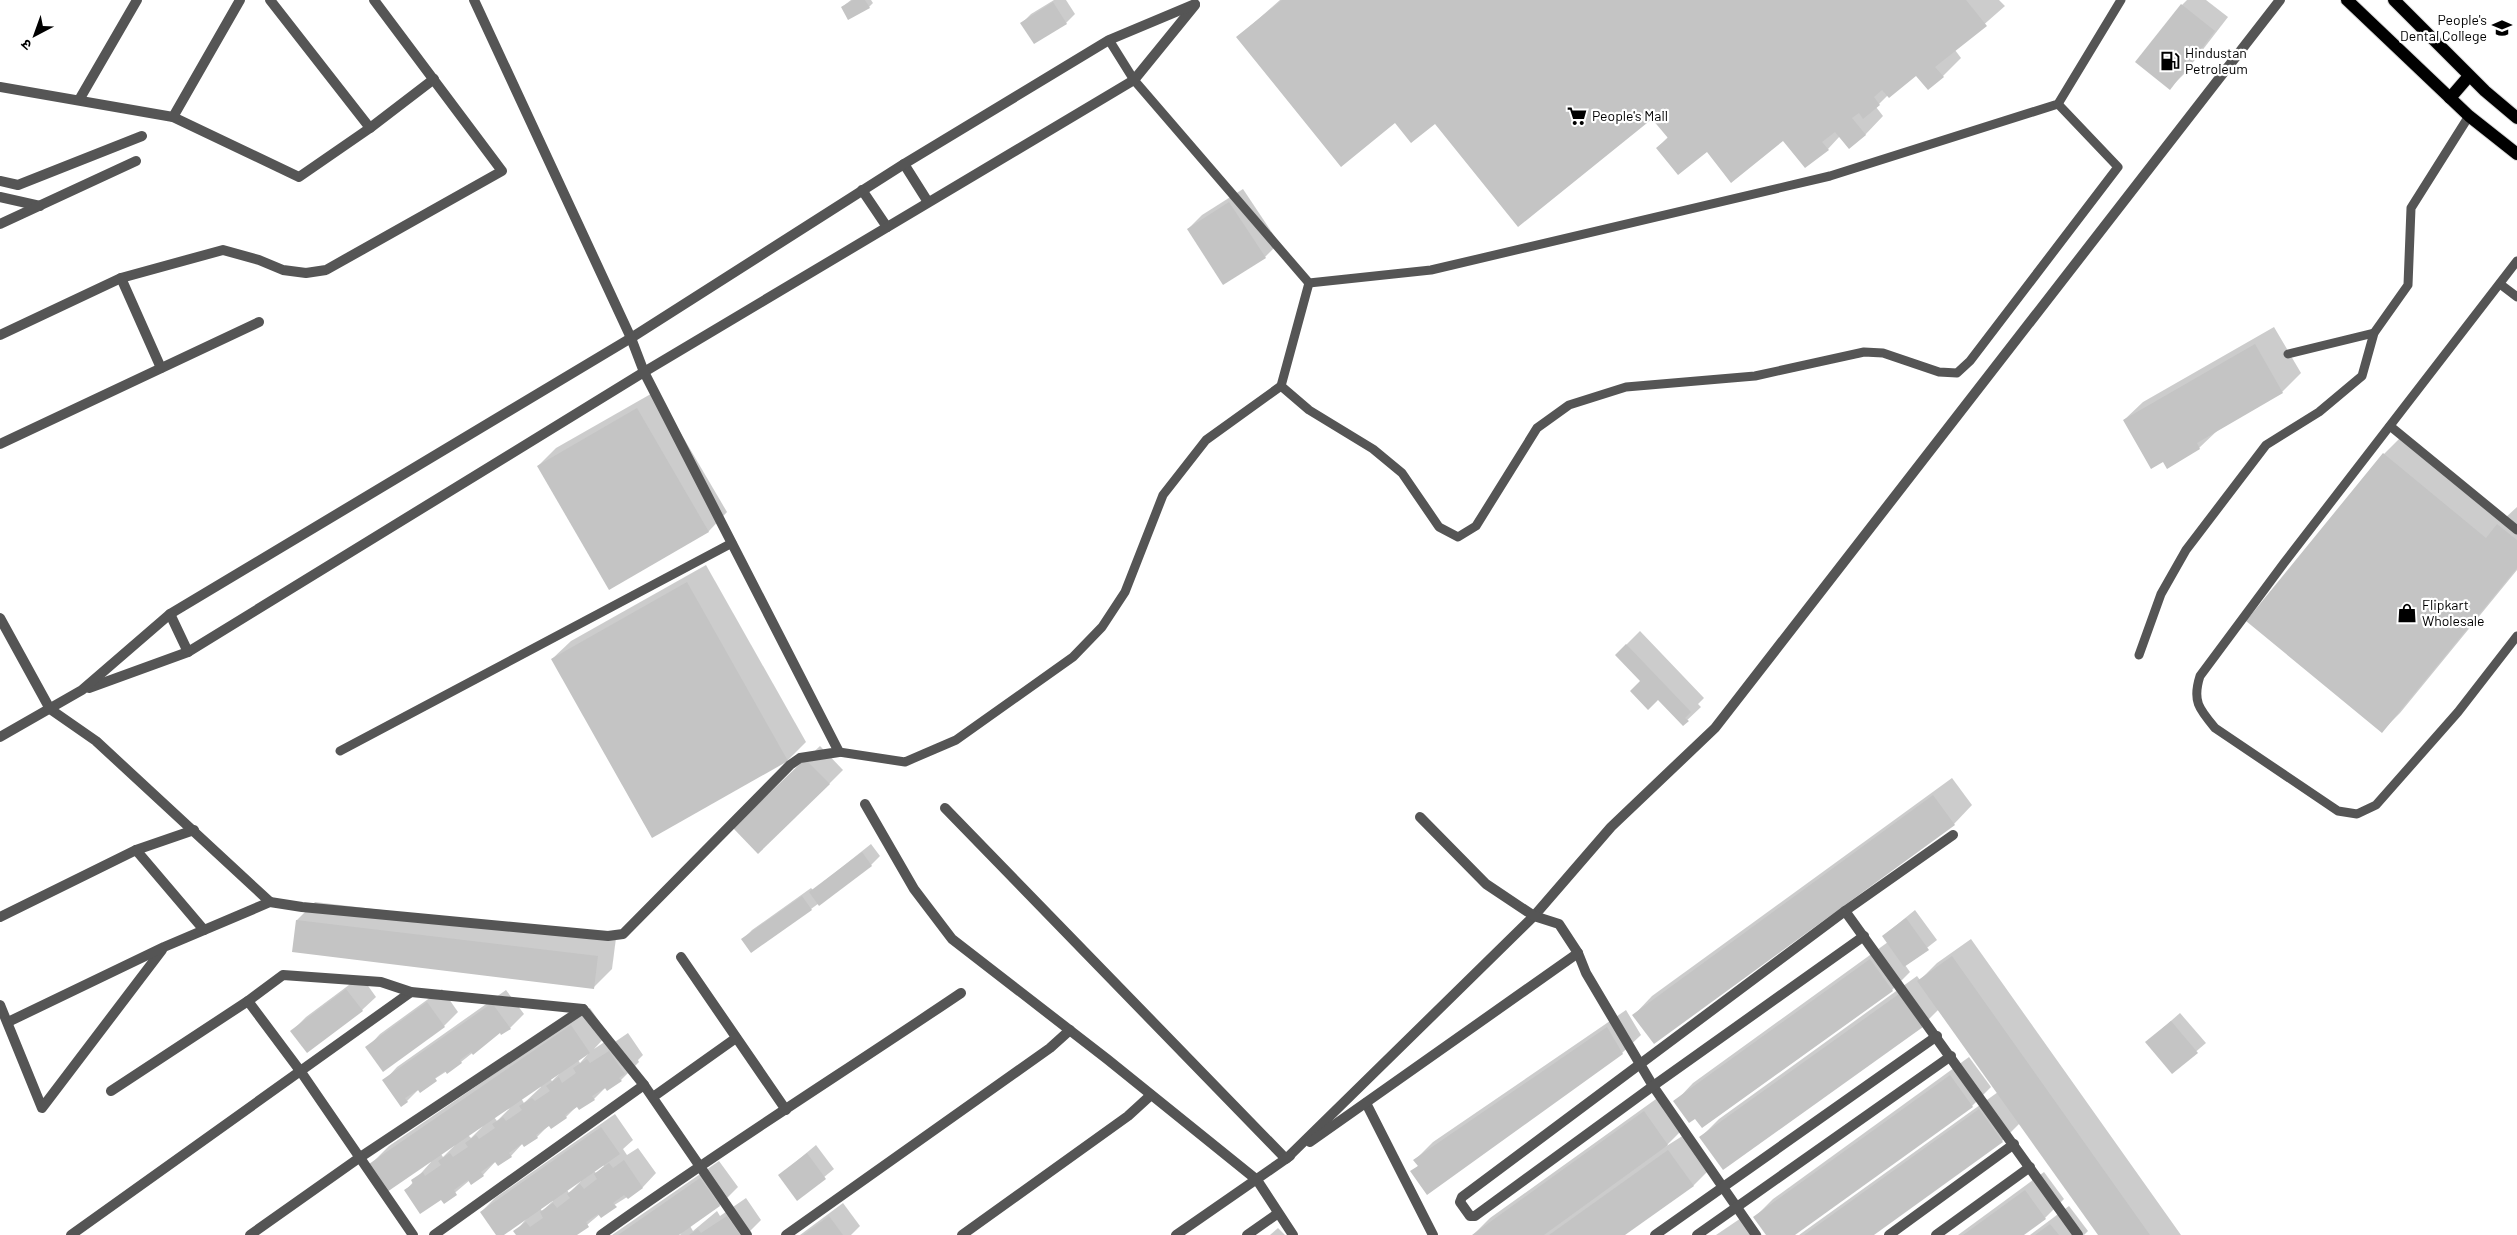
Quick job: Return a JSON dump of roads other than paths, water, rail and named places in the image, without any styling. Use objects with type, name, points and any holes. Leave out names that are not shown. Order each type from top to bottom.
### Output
[{"type":"main road","points":[[2348,0],[2469,116],[2517,154]]},
{"type":"main road","points":[[2394,0],[2469,76],[2517,118]]},
{"type":"main road","points":[[2450,98],[2469,76]]},
{"type":"street","points":[[79,100],[137,0]]},
{"type":"street","points":[[173,117],[240,0]]},
{"type":"street","points":[[270,0],[370,128]]},
{"type":"street","points":[[0,335],[121,278],[223,250],[260,260],[283,270],[306,274],[326,270],[502,171],[374,0]]},
{"type":"street","points":[[8,1022],[164,947],[270,902],[302,907],[608,936],[623,934],[790,764],[800,758],[839,752],[644,372],[631,338],[474,0]]},
{"type":"street","points":[[1286,1159],[1534,916],[1611,827],[1715,728],[2280,0]]},
{"type":"street","points":[[0,737],[82,690],[170,614],[631,338],[862,190],[1109,40],[1198,2]]},
{"type":"street","points":[[82,690],[188,652],[644,372],[1134,80],[1198,2]]},
{"type":"street","points":[[0,87],[173,117],[299,177],[370,128],[434,79]]},
{"type":"street","points":[[0,181],[18,186],[142,136]]},
{"type":"street","points":[[0,224],[136,161]]},
{"type":"street","points":[[904,164],[928,202]]},
{"type":"street","points":[[862,190],[887,227]]},
{"type":"street","points":[[0,197],[40,206]]},
{"type":"street","points":[[121,278],[161,368]]},
{"type":"street","points":[[0,444],[259,322]]},
{"type":"street","points":[[170,614],[188,652]]},
{"type":"street","points":[[0,618],[50,710],[96,741],[270,902]]},
{"type":"street","points":[[866,804],[914,889],[952,939],[1070,1030],[1257,1180],[1277,1214],[1293,1235]]},
{"type":"street","points":[[945,808],[1286,1159]]},
{"type":"street","points":[[1420,817],[1486,884],[1534,916],[1558,924],[1578,954],[1586,973],[1654,1086],[1756,1235]]},
{"type":"street","points":[[0,917],[136,850],[194,830]]},
{"type":"street","points":[[1864,936],[1475,1216],[1470,1216],[1462,1206],[1460,1202],[1462,1197],[1845,911],[1954,835]]},
{"type":"street","points":[[136,850],[204,930]]},
{"type":"street","points":[[1845,911],[1937,1036],[2078,1235]]},
{"type":"street","points":[[0,1005],[42,1108],[164,947]]},
{"type":"street","points":[[1176,1235],[1578,954]]},
{"type":"street","points":[[681,957],[786,1110]]},
{"type":"street","points":[[111,1091],[248,1001],[283,975],[381,982],[412,992],[584,1009],[653,1097],[748,1235]]},
{"type":"street","points":[[71,1235],[412,992]]},
{"type":"street","points":[[601,1235],[699,1165],[786,1110],[960,993]]},
{"type":"street","points":[[248,1001],[301,1072],[413,1235]]},
{"type":"street","points":[[250,1235],[360,1158],[584,1009]]},
{"type":"street","points":[[786,1235],[1050,1048],[1070,1030]]},
{"type":"street","points":[[1654,1235],[1937,1036]]},
{"type":"street","points":[[653,1097],[736,1038]]},
{"type":"street","points":[[1697,1235],[1951,1056]]},
{"type":"street","points":[[434,1235],[644,1085]]},
{"type":"street","points":[[962,1235],[1128,1116],[1151,1095]]},
{"type":"street","points":[[1366,1103],[1433,1235]]},
{"type":"street","points":[[1889,1235],[2014,1144]]},
{"type":"street","points":[[1936,1235],[2030,1166]]},
{"type":"street","points":[[1247,1235],[1277,1214]]},
{"type":"lane","points":[[1309,283],[1431,270],[1830,176],[2058,104],[2121,0]]},
{"type":"lane","points":[[1109,40],[1134,80],[1309,283]]},
{"type":"lane","points":[[1282,386],[1309,410],[1373,449],[1402,473],[1439,527],[1458,537],[1476,526],[1537,428],[1569,405],[1626,387],[1755,376],[1864,352],[1883,353],[1939,372],[1957,373],[1970,361],[2118,167],[2058,104]]},
{"type":"lane","points":[[2139,655],[2161,594],[2186,550],[2266,445],[2319,412],[2362,376],[2374,333],[2408,284],[2411,208],[2469,116]]},
{"type":"lane","points":[[2517,262],[2200,676],[2195,692],[2202,712],[2215,728],[2338,811],[2357,814],[2376,805],[2458,712],[2517,636]]},
{"type":"lane","points":[[839,752],[904,762],[956,740],[1073,657],[1102,628],[1125,592],[1163,495],[1206,440],[1282,386],[1309,283]]},
{"type":"lane","points":[[2500,284],[2517,297]]},
{"type":"lane","points":[[2288,354],[2374,333]]},
{"type":"lane","points":[[2390,426],[2517,530]]},
{"type":"lane","points":[[340,751],[732,544]]},
{"type":"place","name":"People's Dental College","points":[[2502,28]]},
{"type":"place","name":"Hindustan Petroleum","points":[[2170,61]]},
{"type":"place","name":"People's Mall","points":[[1577,116]]},
{"type":"place","name":"Flipkart Wholesale","points":[[2407,613]]}]
